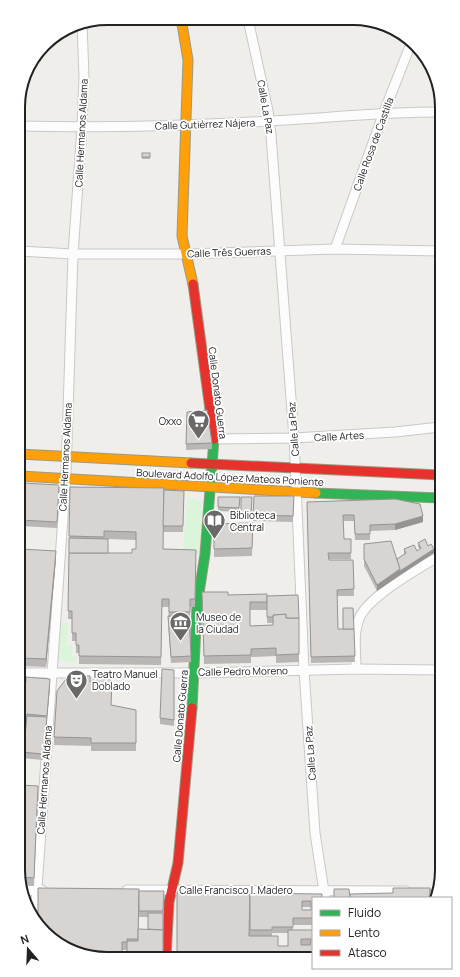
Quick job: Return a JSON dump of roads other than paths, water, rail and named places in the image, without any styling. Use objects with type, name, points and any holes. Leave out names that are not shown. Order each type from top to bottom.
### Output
[{"type":"street","name":"Calle Donato Guerra","points":[[166,952],[167,919],[178,862],[195,673],[197,606],[205,554],[214,440],[190,270],[182,236],[187,125],[188,60],[182,25]]},
{"type":"street","name":"Calle La Paz","points":[[249,25],[270,121],[294,438],[304,670],[316,833],[325,894]]},
{"type":"street","name":"Calle Hermanos Aldama","points":[[35,910],[65,479],[73,254],[84,77],[82,29]]},
{"type":"street","name":"Calle Rosa de Castilla","points":[[335,249],[384,112],[409,48]]},
{"type":"street","name":"Calle Gutiérrez Nájera","points":[[25,126],[82,127],[187,125],[270,121],[384,112],[435,112]]},
{"type":"street","name":"Calle Três Guerras","points":[[25,251],[73,254],[186,254],[335,249],[435,252]]},
{"type":"street","name":"Calle Artes","points":[[214,440],[294,438],[395,432],[435,428]]},
{"type":"street","name":"Boulevard Adolfo López Mateos Poniente","points":[[25,454],[435,475]]},
{"type":"street","name":"Boulevard Adolfo López Mateos Poniente","points":[[25,476],[210,488],[296,490],[435,498]]},
{"type":"street","points":[[356,669],[356,628],[364,610],[374,600],[404,578],[435,559]]},
{"type":"street","name":"Calle Pedro Moreno","points":[[25,673],[195,673],[356,669],[435,670]]},
{"type":"street","points":[[28,891],[52,890]]},
{"type":"street","name":"Calle Francisco I. Madero","points":[[116,890],[325,894],[420,891]]},
{"type":"place","name":"Oxxo","points":[[198,440]]},
{"type":"place","name":"Biblioteca Central","points":[[214,540]]},
{"type":"place","name":"Museo de la Ciudad","points":[[180,642]]},
{"type":"place","name":"Teatro Manuel Doblado","points":[[77,700]]}]
